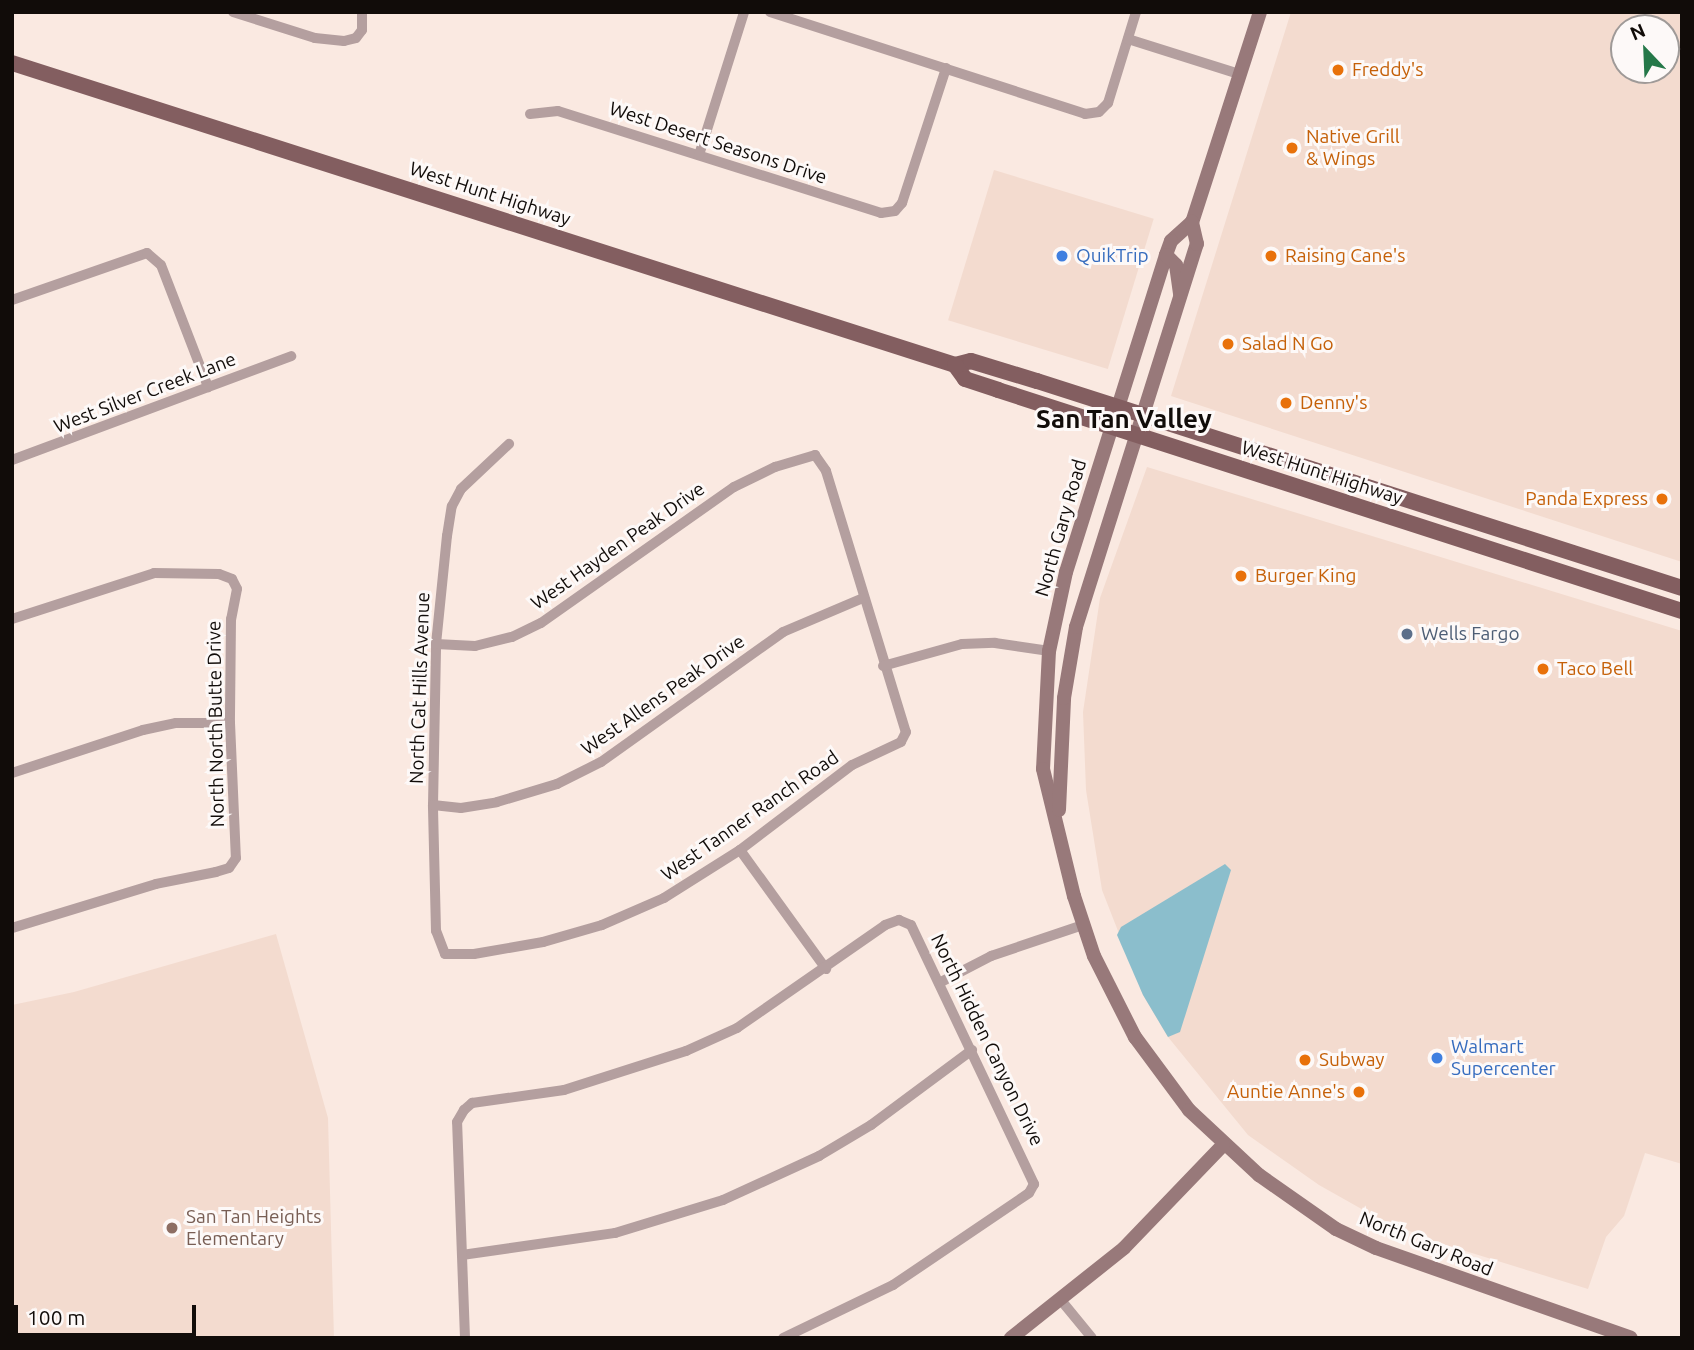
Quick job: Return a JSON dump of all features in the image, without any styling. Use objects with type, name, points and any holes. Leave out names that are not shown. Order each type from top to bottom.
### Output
[{"type":"main road","name":"West Hunt Highway","points":[[12,63],[956,365],[971,361],[1682,588]]},
{"type":"main road","name":"West Hunt Highway","points":[[956,365],[965,379],[1682,611]]},
{"type":"street","points":[[233,12],[315,38],[356,38],[362,30],[362,12]]},
{"type":"street","points":[[699,155],[744,12]]},
{"type":"street","points":[[770,12],[1085,114],[1099,113],[1108,103],[1136,12]]},
{"type":"street","name":"North Gary Road","points":[[1260,12],[1192,222],[1171,241],[1116,406],[1066,572],[1049,651],[1043,769],[1058,818],[1083,925],[1094,956],[1135,1037],[1189,1110],[1223,1145],[1292,1201],[1376,1248],[1631,1338]]},
{"type":"street","points":[[1128,39],[1239,74]]},
{"type":"street","name":"West Desert Seasons Drive","points":[[530,114],[558,111],[881,213],[895,211],[902,203],[946,68]]},
{"type":"street","name":"North Gary Road","points":[[1058,818],[1070,655],[1135,434],[1197,244],[1192,222]]},
{"type":"street","points":[[12,300],[146,253],[161,265],[208,387]]},
{"type":"street","points":[[1166,256],[1176,265],[1180,297]]},
{"type":"street","name":"West Silver Creek Lane","points":[[12,460],[291,356]]},
{"type":"street","name":"North Cat Hills Avenue","points":[[445,954],[436,931],[433,805],[436,645],[452,506],[461,489],[509,444]]},
{"type":"street","name":"West Hayden Peak Drive","points":[[436,645],[475,646],[512,637],[541,623],[734,487],[815,454],[826,471],[863,598]]},
{"type":"street","name":"North North Butte Drive","points":[[12,619],[154,573],[219,574],[232,579],[237,589],[231,619],[230,723],[236,858],[229,868],[156,884],[12,928]]},
{"type":"street","points":[[863,598],[884,666],[962,644],[995,643],[1049,651]]},
{"type":"street","name":"West Allens Peak Drive","points":[[433,805],[461,808],[497,802],[557,784],[601,762],[783,632],[863,598]]},
{"type":"street","name":"West Tanner Ranch Road","points":[[445,954],[474,954],[543,942],[602,925],[664,898],[740,850],[852,765],[901,742],[906,732],[884,666]]},
{"type":"street","points":[[12,773],[143,730],[176,723],[230,723]]},
{"type":"street","points":[[465,1338],[457,1122],[464,1110],[472,1103],[564,1090],[686,1051],[737,1028],[826,969],[740,850]]},
{"type":"street","name":"North Hidden Canyon Drive","points":[[783,1338],[837,1316],[894,1285],[1029,1193],[1034,1184],[911,925],[899,920],[885,925],[826,969]]},
{"type":"street","points":[[939,983],[991,956],[1083,925]]},
{"type":"street","points":[[462,1255],[615,1233],[723,1200],[819,1156],[871,1125],[972,1050]]},
{"type":"street","points":[[1011,1338],[1124,1248],[1223,1145]]},
{"type":"street","points":[[1060,1298],[1092,1338]]},
{"type":"shaded area","points":[[1291,12],[1682,12],[1682,562],[1171,396]]},
{"type":"shaded area","points":[[994,170],[1154,219],[1108,369],[948,320]]},
{"type":"shaded area","points":[[1147,467],[1682,631],[1682,1164],[1645,1153],[1624,1216],[1606,1237],[1588,1289],[1433,1241],[1374,1216],[1319,1185],[1248,1135],[1168,1037],[1143,995],[1102,890],[1086,790],[1083,712],[1100,598]]},
{"type":"shaded area","name":"San Tan Heights Elementary","points":[[276,934],[328,1118],[334,1338],[12,1338],[12,1005],[74,992]]},
{"type":"water","points":[[1225,864],[1231,870],[1180,1032],[1168,1037],[1143,995],[1117,935],[1121,927]]},
{"type":"place","name":"Freddy's","points":[[1338,70]]},
{"type":"place","name":"Native Grill & Wings","points":[[1292,148]]},
{"type":"place","name":"QuikTrip","points":[[1062,256]]},
{"type":"place","name":"Raising Cane's","points":[[1271,256]]},
{"type":"place","name":"Salad N Go","points":[[1228,344]]},
{"type":"place","name":"Denny's","points":[[1286,403]]},
{"type":"place","name":"Panda Express","points":[[1662,499]]},
{"type":"place","name":"Burger King","points":[[1241,576]]},
{"type":"place","name":"Wells Fargo","points":[[1407,634]]},
{"type":"place","name":"Taco Bell","points":[[1543,669]]},
{"type":"place","name":"Walmart Supercenter","points":[[1437,1058]]},
{"type":"place","name":"Subway","points":[[1305,1060]]},
{"type":"place","name":"Auntie Anne's","points":[[1359,1092]]},
{"type":"place","name":"San Tan Heights Elementary","points":[[172,1228]]},
{"type":"district","name":"San Tan Valley","points":[[1124,419]]}]
